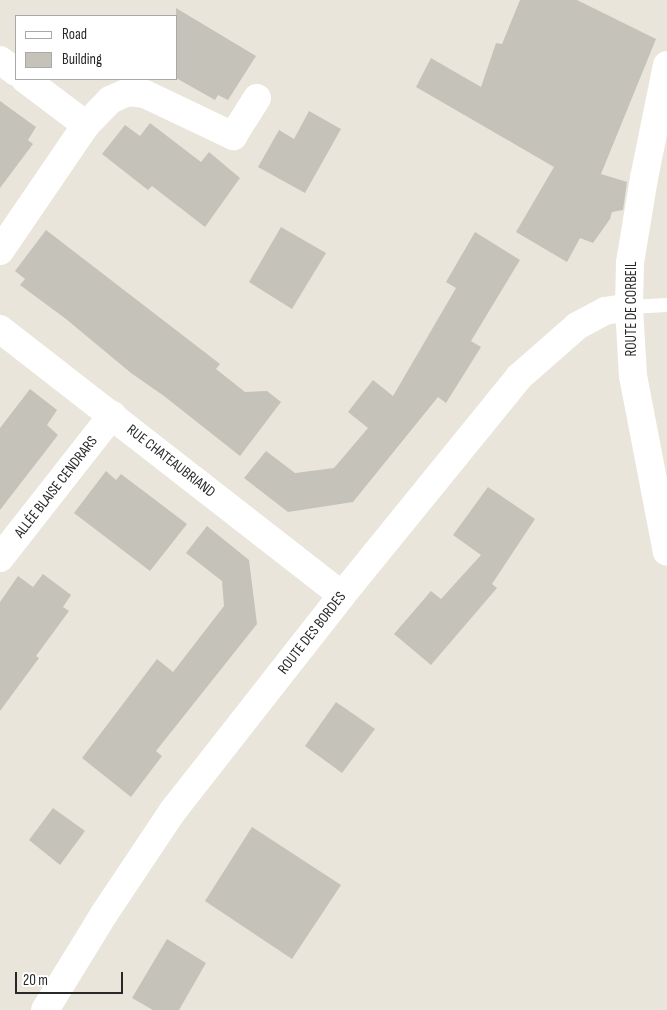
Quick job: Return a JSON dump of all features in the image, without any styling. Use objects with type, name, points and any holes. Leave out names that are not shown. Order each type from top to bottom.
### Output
[{"type":"street","points":[[0,60],[15,71]]},
{"type":"street","name":"ROUTE DE CORBEIL","points":[[667,65],[644,178],[630,263],[633,376],[667,552]]},
{"type":"street","points":[[26,80],[86,125]]},
{"type":"street","points":[[0,252],[86,125],[110,100],[128,92],[145,94],[233,136],[257,98]]},
{"type":"street","name":"ROUTE DES BORDES","points":[[45,1010],[104,914],[172,812],[342,595],[519,377],[577,326],[605,311],[630,307]]},
{"type":"street","name":"RUE CHATEAUBRIAND","points":[[0,329],[342,595]]},
{"type":"street","name":"ALLÉE BLAISE CENDRARS","points":[[0,558],[112,415]]},
{"type":"lane","points":[[630,307],[667,305]]},
{"type":"building","points":[[520,0],[577,0],[656,39],[601,174],[627,182],[623,210],[612,212],[610,219],[593,243],[580,238],[567,262],[516,232],[554,167],[416,87],[431,58],[481,87],[496,43],[502,44]]},
{"type":"building","points":[[176,8],[256,56],[228,100],[218,95],[215,100],[178,79],[178,15],[176,15]]},
{"type":"building","points":[[0,101],[36,127],[28,140],[33,144],[0,188]]},
{"type":"building","points":[[309,111],[341,129],[305,193],[258,167],[279,130],[294,139]]},
{"type":"building","points":[[150,123],[201,162],[209,152],[240,178],[205,227],[152,186],[148,190],[102,154],[125,125],[140,136]]},
{"type":"building","points":[[281,227],[326,253],[292,309],[249,282]]},
{"type":"building","points":[[46,230],[220,364],[216,369],[245,392],[267,391],[281,402],[240,456],[20,285],[25,279],[15,271]]},
{"type":"building","points":[[475,232],[520,260],[471,341],[481,347],[446,403],[438,397],[353,502],[288,512],[244,478],[266,451],[295,473],[334,468],[368,428],[348,412],[373,380],[393,396],[456,288],[446,282]]},
{"type":"building","points":[[30,389],[57,410],[47,425],[58,435],[0,510],[0,428]]},
{"type":"building","points":[[106,471],[116,480],[121,474],[187,524],[150,571],[74,513]]},
{"type":"building","points":[[488,487],[535,519],[492,584],[497,588],[431,665],[394,634],[431,591],[441,599],[481,555],[453,535]]},
{"type":"building","points":[[207,526],[249,560],[257,624],[156,751],[162,756],[131,797],[82,758],[157,659],[173,672],[224,606],[222,581],[186,553]]},
{"type":"building","points":[[43,574],[71,595],[63,607],[69,611],[36,656],[39,658],[0,711],[0,602],[18,576],[33,587]]},
{"type":"building","points":[[336,702],[375,729],[342,773],[305,746]]},
{"type":"building","points":[[53,808],[85,831],[60,865],[29,840]]},
{"type":"building","points":[[252,827],[341,885],[292,959],[205,901]]},
{"type":"building","points":[[167,939],[206,963],[179,1010],[153,1010],[132,998]]}]
